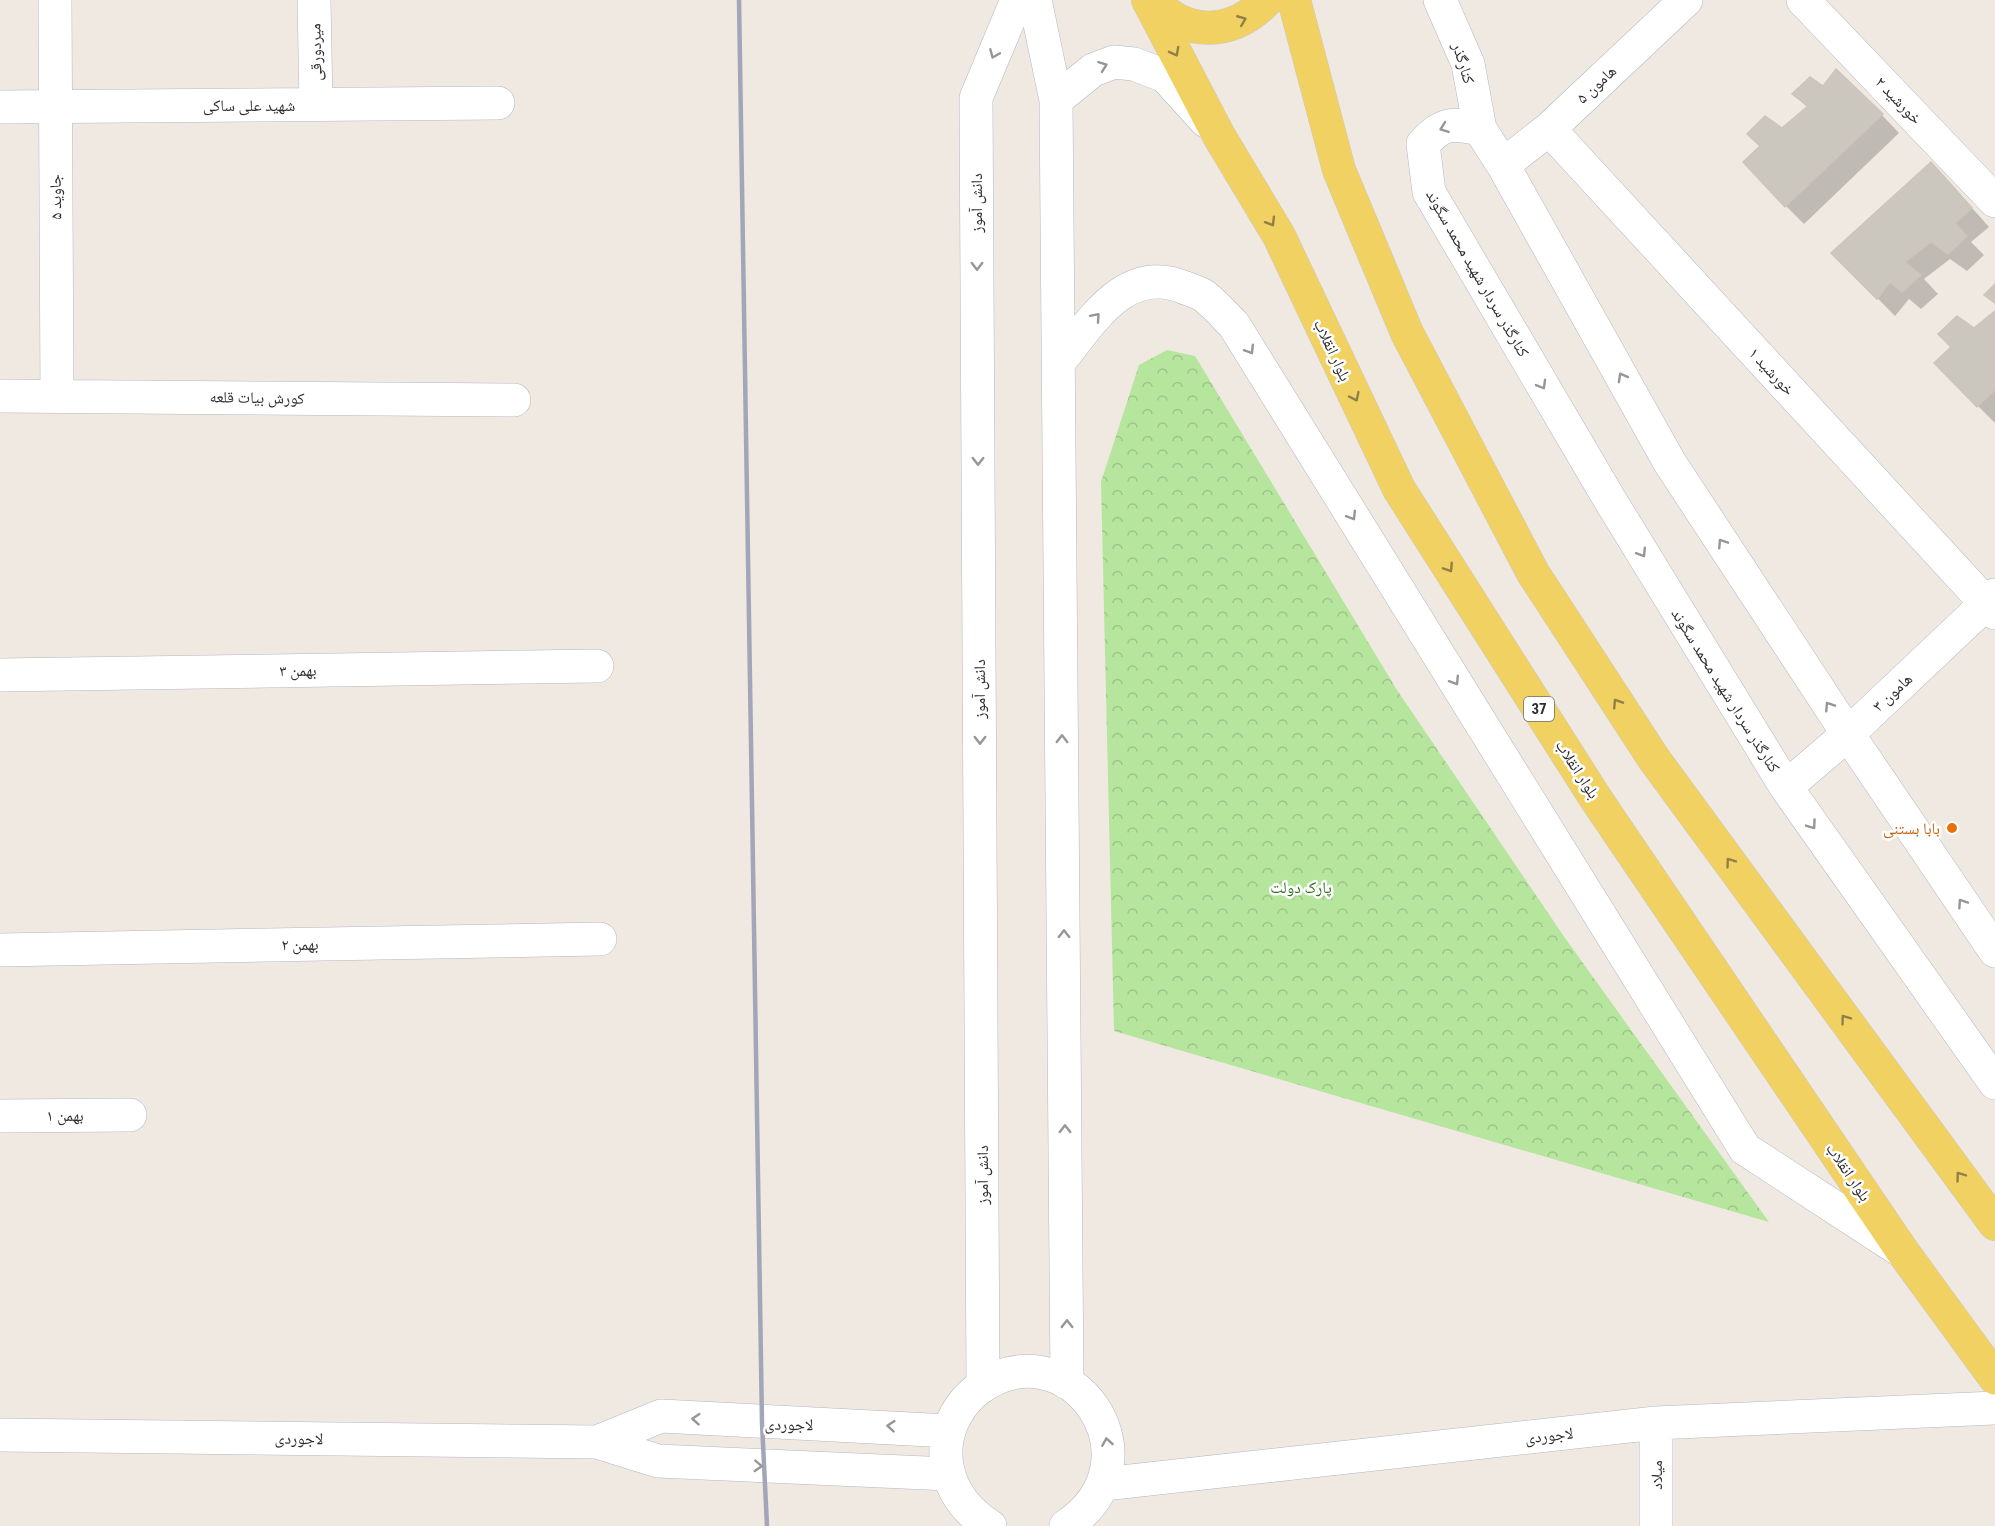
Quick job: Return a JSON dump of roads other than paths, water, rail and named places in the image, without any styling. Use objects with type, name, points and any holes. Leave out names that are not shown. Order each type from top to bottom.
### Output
[{"type":"main road","points":[[1150,0],[1165,14],[1192,27],[1223,27],[1251,16],[1267,0]]},
{"type":"main road","name":"بلوار انقلاب","points":[[1150,0],[1219,136],[1279,236],[1399,489],[1596,799],[1903,1252],[1995,1378]]},
{"type":"main road","points":[[1294,0],[1343,181],[1407,333],[1533,573],[1654,759],[1995,1224]]},
{"type":"street","name":"جاوید ۵","points":[[55,0],[57,395]]},
{"type":"street","name":"میردورقی","points":[[314,0],[316,105]]},
{"type":"street","name":"دانش آموز","points":[[983,1386],[976,98],[1017,0]]},
{"type":"street","points":[[1035,0],[1056,100],[1067,1383]]},
{"type":"street","name":"کنارگذر","points":[[1440,0],[1468,64],[1480,129]]},
{"type":"street","name":"هامون ۵","points":[[1503,165],[1549,129],[1686,0]]},
{"type":"street","name":"خورشید ۲","points":[[1803,0],[1995,201]]},
{"type":"street","points":[[1056,100],[1093,70],[1114,62],[1134,64],[1165,76],[1219,136]]},
{"type":"street","name":"شهید علی ساکی","points":[[0,107],[498,103]]},
{"type":"street","name":"کنارگذر سردار شهید محمد سگوند","points":[[1480,129],[1456,124],[1438,128],[1423,144],[1429,192],[1610,500],[1786,787],[1995,1083]]},
{"type":"street","points":[[1480,129],[1503,165],[1670,463],[1848,734],[1995,951]]},
{"type":"street","name":"خورشید ۱","points":[[1549,129],[1992,604]]},
{"type":"street","points":[[1059,362],[1100,312],[1121,292],[1142,282],[1168,281],[1203,295],[1234,325],[1745,1149],[1903,1252]]},
{"type":"street","name":"کورش بیات قلعه","points":[[0,396],[514,400]]},
{"type":"street","name":"هامون ۳","points":[[1786,787],[1992,604]]},
{"type":"street","name":"بهمن ۳","points":[[0,675],[597,666]]},
{"type":"street","name":"بهمن ۲","points":[[0,950],[600,939]]},
{"type":"street","name":"بهمن ۱","points":[[0,1116],[130,1115]]},
{"type":"street","points":[[990,1526],[970,1512],[961,1501],[948,1474],[946,1460],[949,1431],[962,1405],[983,1386],[1010,1374],[1025,1372],[1039,1373],[1067,1383],[1089,1401],[1104,1427],[1109,1455],[1104,1484],[1088,1508],[1066,1526]]},
{"type":"street","name":"لاجوردی","points":[[1104,1484],[1656,1423],[1995,1408]]},
{"type":"street","name":"لاجوردی","points":[[597,1442],[661,1416],[949,1431]]},
{"type":"street","name":"میلاد","points":[[1656,1423],[1656,1526]]},
{"type":"street","name":"لاجوردی","points":[[0,1435],[597,1442],[658,1461],[948,1474]]},
{"type":"railway","points":[[739,0],[762,1423],[767,1526]]},
{"type":"place","name":"بابا بستنی","points":[[1952,828]]},
{"type":"park label","name":"پارک دولت","points":[[1301,887]]}]
